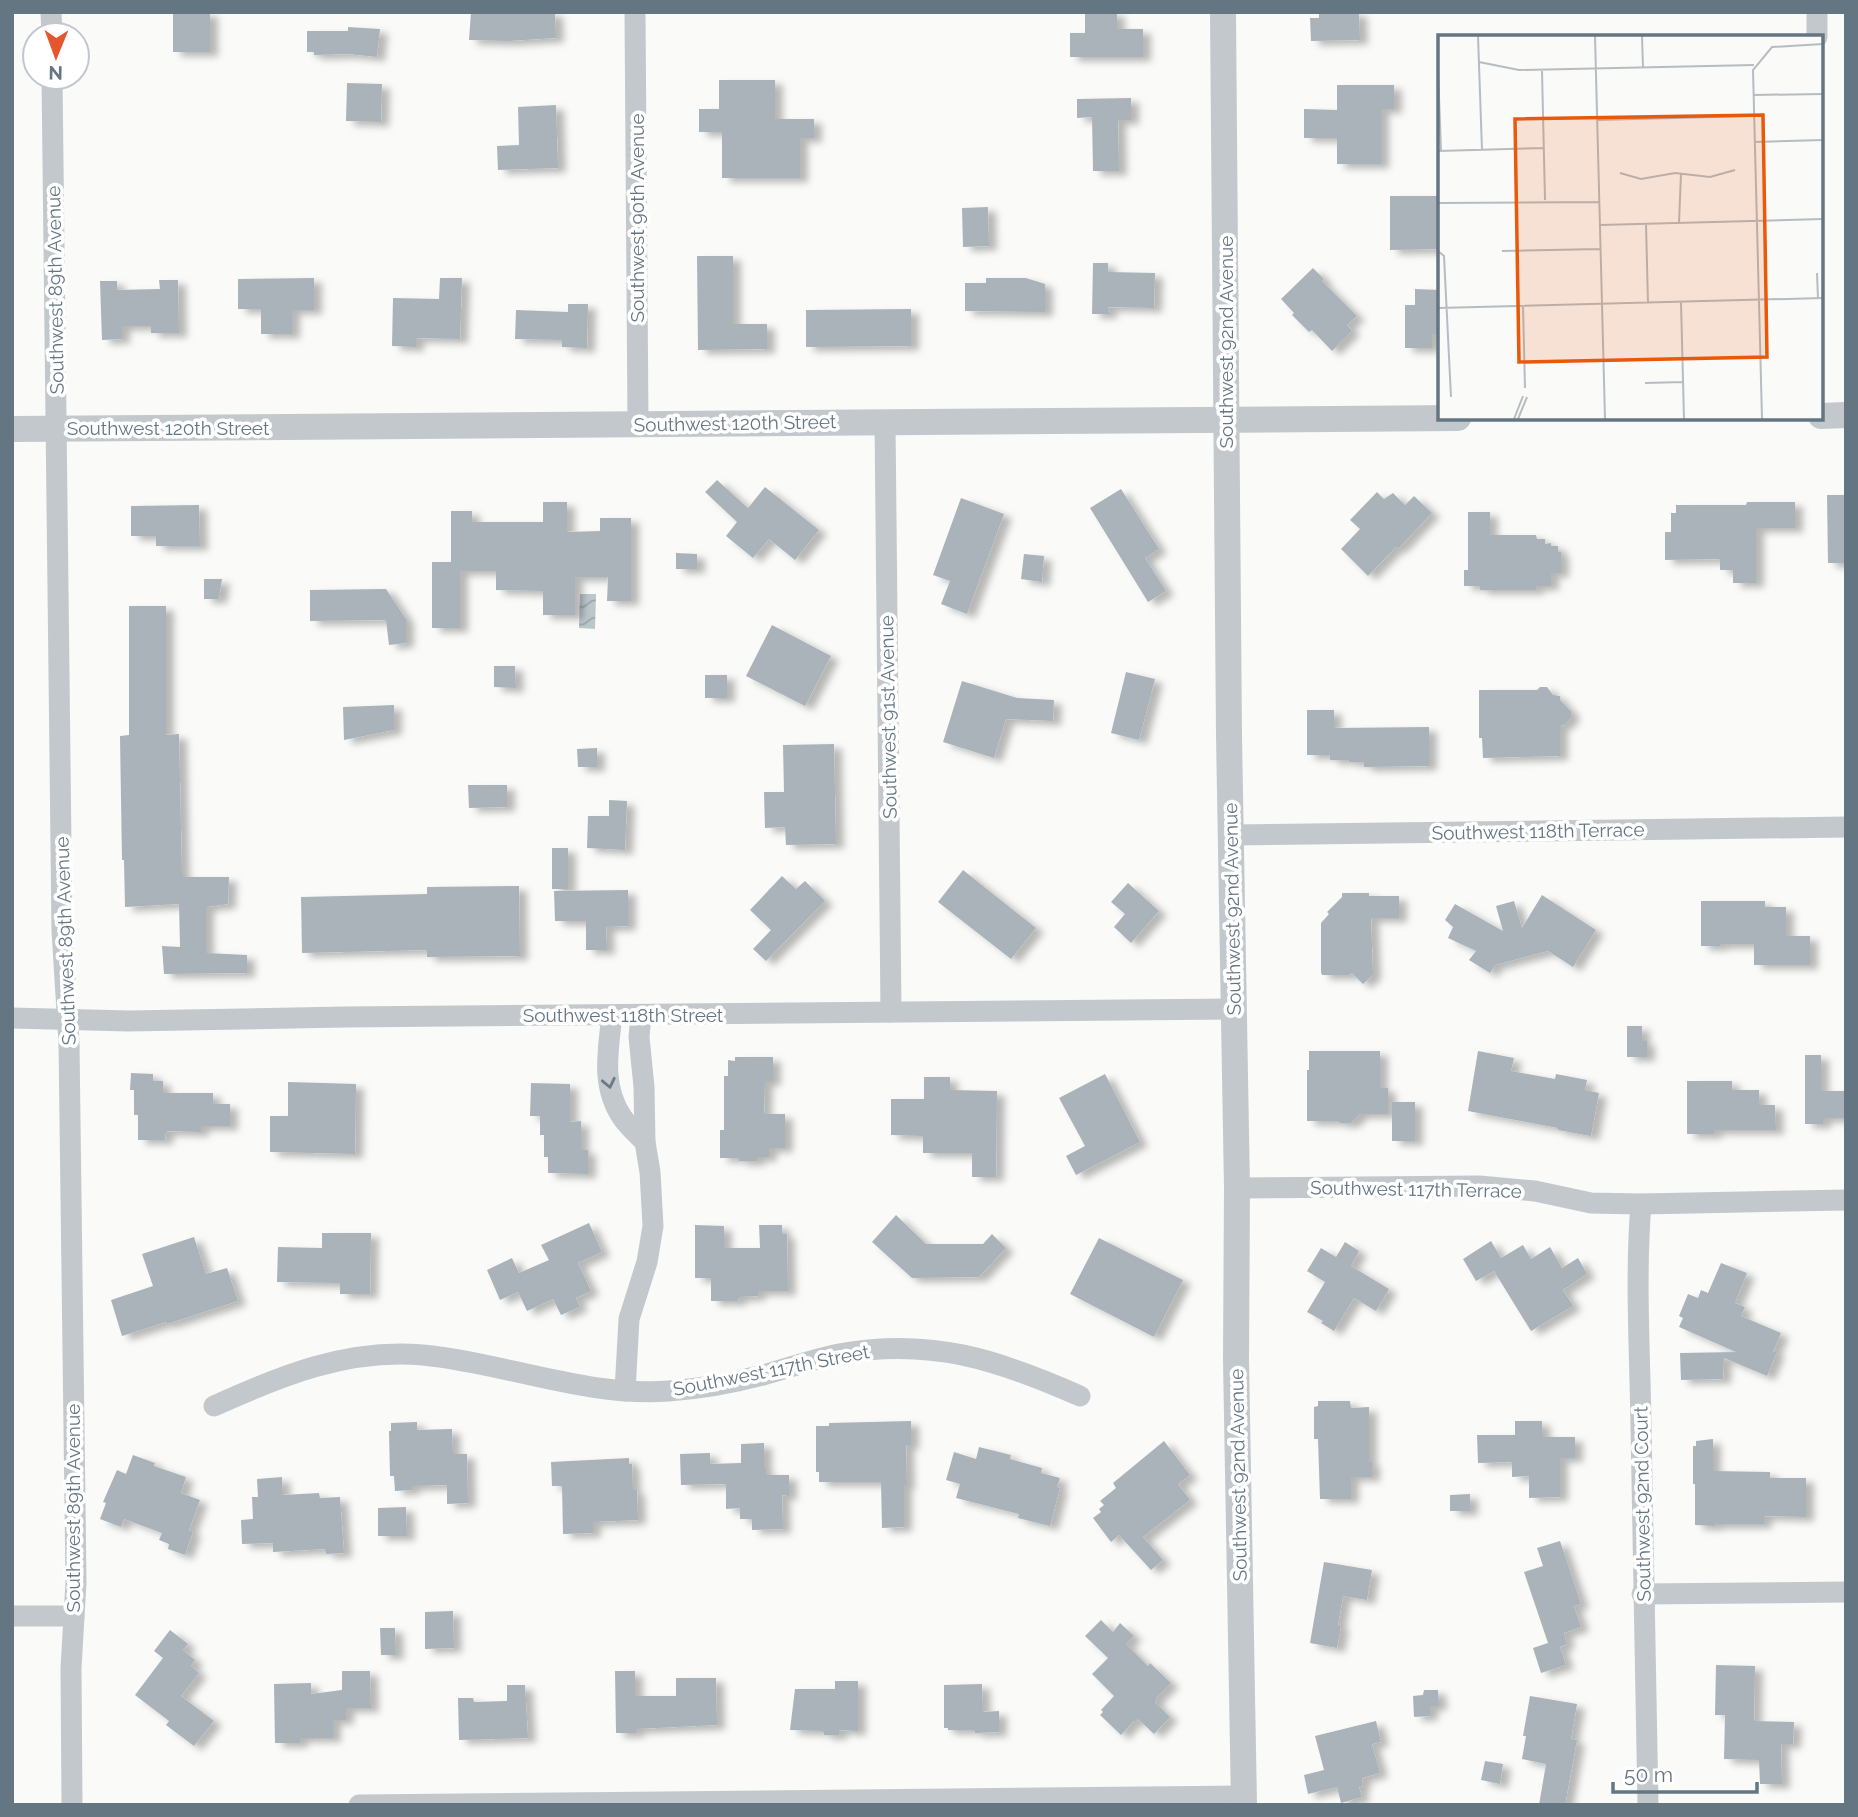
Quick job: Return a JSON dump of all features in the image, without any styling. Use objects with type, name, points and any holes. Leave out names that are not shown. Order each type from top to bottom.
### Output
[{"type":"street","name":"Southwest 90th Avenue","points":[[635,12],[638,424]]},
{"type":"street","name":"Southwest 92nd Avenue","points":[[1223,12],[1237,1188],[1236,1360],[1244,1800]]},
{"type":"street","points":[[1817,12],[1817,35]]},
{"type":"street","name":"Southwest 89th Avenue","points":[[52,91],[62,931],[69,1043],[76,1582],[71,1668],[72,1805]]},
{"type":"street","points":[[1823,416],[1846,415]]},
{"type":"street","name":"Southwest 120th Street","points":[[12,429],[1438,418]]},
{"type":"street","name":"Southwest 91st Avenue","points":[[885,421],[891,1012]]},
{"type":"street","name":"Southwest 118th Terrace","points":[[1231,835],[1846,827]]},
{"type":"street","name":"Southwest 118th Street","points":[[12,1018],[128,1021],[1233,1009]]},
{"type":"street","points":[[612,1015],[607,1066],[610,1090],[624,1119],[645,1142]]},
{"type":"street","points":[[625,1391],[629,1319],[647,1262],[653,1226],[639,1037],[641,1015]]},
{"type":"street","name":"Southwest 117th Terrace","points":[[1237,1188],[1479,1186],[1535,1191],[1591,1203],[1846,1200]]},
{"type":"street","name":"Southwest 92nd Court","points":[[1641,1203],[1639,1312],[1642,1594],[1648,1805]]},
{"type":"street","name":"Southwest 117th Street","points":[[214,1406],[296,1371],[353,1358],[401,1354],[440,1357],[580,1386],[625,1391],[668,1391],[760,1376],[857,1351],[918,1349],[983,1359],[1080,1396]]},
{"type":"street","points":[[1642,1594],[1846,1592]]},
{"type":"street","points":[[12,1616],[74,1616]]},
{"type":"street","points":[[359,1805],[1244,1800]]},
{"type":"water","points":[[580,594],[596,594],[595,629],[579,628]]},
{"type":"building","points":[[173,12],[210,12],[210,52],[173,52]]},
{"type":"building","points":[[471,12],[555,12],[556,38],[469,40]]},
{"type":"building","points":[[1085,12],[1117,12],[1117,29],[1143,29],[1143,57],[1070,57],[1070,33],[1085,33]]},
{"type":"building","points":[[1319,12],[1359,12],[1360,40],[1311,41],[1310,18],[1319,18]]},
{"type":"building","points":[[348,27],[380,29],[377,57],[349,54],[314,55],[314,52],[307,52],[307,31],[348,31]]},
{"type":"building","points":[[719,80],[775,80],[775,119],[814,119],[814,138],[800,138],[800,178],[722,178],[722,132],[699,132],[699,109],[719,109]]},
{"type":"building","points":[[347,83],[382,84],[381,122],[346,121]]},
{"type":"building","points":[[1337,85],[1394,85],[1394,109],[1381,109],[1381,164],[1337,164],[1337,138],[1304,138],[1304,109],[1337,110]]},
{"type":"building","points":[[1131,98],[1131,120],[1118,120],[1119,171],[1093,171],[1092,117],[1077,118],[1077,99]]},
{"type":"building","points":[[556,105],[558,168],[498,170],[497,146],[519,145],[518,107]]},
{"type":"building","points":[[1390,196],[1438,196],[1438,249],[1390,250]]},
{"type":"building","points":[[988,207],[989,246],[963,247],[962,208]]},
{"type":"building","points":[[697,256],[733,256],[733,324],[767,324],[767,349],[698,350]]},
{"type":"building","points":[[1093,263],[1108,263],[1108,272],[1155,273],[1154,308],[1108,307],[1110,314],[1092,314]]},
{"type":"building","points":[[1313,268],[1324,279],[1322,281],[1357,316],[1347,325],[1352,331],[1332,351],[1312,330],[1309,332],[1292,315],[1294,313],[1281,299]]},
{"type":"building","points":[[314,278],[314,310],[292,310],[292,334],[261,334],[261,309],[238,309],[238,279]]},
{"type":"building","points":[[440,278],[462,278],[460,339],[416,338],[416,347],[392,346],[393,298],[439,299]]},
{"type":"building","points":[[986,278],[1026,278],[1045,284],[1045,312],[965,311],[965,283],[986,283]]},
{"type":"building","points":[[159,280],[178,280],[179,333],[151,333],[151,326],[122,326],[122,339],[102,340],[100,281],[117,281],[117,290],[160,289]]},
{"type":"building","points":[[1415,289],[1438,290],[1438,334],[1432,334],[1432,348],[1405,348],[1405,305],[1415,305]]},
{"type":"building","points":[[568,304],[588,304],[587,348],[562,347],[562,340],[515,339],[516,310],[568,312]]},
{"type":"building","points":[[911,309],[911,346],[806,347],[806,310]]},
{"type":"building","points":[[717,480],[748,508],[765,487],[819,530],[795,560],[769,539],[753,558],[726,536],[737,522],[705,492]]},
{"type":"building","points":[[1121,489],[1159,549],[1145,558],[1166,591],[1148,602],[1090,508]]},
{"type":"building","points":[[1377,492],[1384,499],[1393,493],[1405,505],[1414,496],[1432,513],[1368,576],[1341,549],[1360,529],[1350,520]]},
{"type":"building","points":[[1827,495],[1846,495],[1846,563],[1828,563]]},
{"type":"building","points":[[961,498],[1004,514],[967,614],[941,604],[950,581],[933,575]]},
{"type":"building","points":[[543,502],[567,502],[567,532],[600,531],[600,518],[631,518],[631,601],[607,601],[608,577],[575,577],[575,615],[543,615],[543,591],[496,590],[496,571],[460,571],[460,628],[432,628],[432,562],[451,562],[451,511],[472,511],[472,522],[543,522]]},
{"type":"building","points":[[1747,502],[1795,502],[1795,528],[1756,528],[1756,583],[1733,583],[1733,570],[1720,570],[1720,559],[1665,560],[1665,532],[1671,532],[1671,513],[1676,513],[1676,505],[1746,505]]},
{"type":"building","points":[[199,505],[200,546],[156,546],[156,536],[131,536],[131,506]]},
{"type":"building","points":[[1468,512],[1490,512],[1490,535],[1536,535],[1537,539],[1545,539],[1545,544],[1558,546],[1558,552],[1561,552],[1561,573],[1551,573],[1551,586],[1536,586],[1536,590],[1480,590],[1480,586],[1464,586],[1464,570],[1468,570]]},
{"type":"building","points":[[676,553],[697,554],[697,569],[676,569]]},
{"type":"building","points":[[1024,554],[1044,556],[1042,582],[1021,579]]},
{"type":"building","points":[[204,579],[222,579],[219,599],[204,599]]},
{"type":"building","points":[[386,589],[406,619],[406,643],[389,645],[386,620],[310,621],[310,590]]},
{"type":"building","points":[[129,606],[166,606],[166,735],[179,734],[182,877],[229,877],[228,904],[206,907],[206,953],[247,955],[247,973],[164,974],[162,946],[180,947],[179,904],[125,907],[120,736],[129,735]]},
{"type":"building","points":[[772,625],[831,656],[805,706],[746,676]]},
{"type":"building","points":[[494,666],[515,666],[516,688],[494,687]]},
{"type":"building","points":[[1126,672],[1155,679],[1139,740],[1111,733]]},
{"type":"building","points":[[705,675],[727,675],[727,698],[705,698]]},
{"type":"building","points":[[962,681],[1017,698],[1054,700],[1053,721],[1006,719],[994,758],[943,742]]},
{"type":"building","points":[[1547,687],[1553,695],[1560,696],[1560,700],[1571,711],[1571,718],[1560,726],[1560,756],[1483,758],[1482,738],[1479,738],[1479,690],[1537,690]]},
{"type":"building","points":[[394,705],[394,730],[344,740],[343,707]]},
{"type":"building","points":[[1307,710],[1334,710],[1334,728],[1429,727],[1429,766],[1364,767],[1364,762],[1330,760],[1330,755],[1307,755]]},
{"type":"building","points":[[834,744],[836,844],[786,845],[785,827],[765,828],[764,792],[784,792],[783,745]]},
{"type":"building","points":[[597,748],[597,767],[578,767],[577,749]]},
{"type":"building","points":[[468,785],[507,785],[507,807],[469,808]]},
{"type":"building","points":[[609,800],[627,801],[625,850],[587,848],[588,816],[609,816]]},
{"type":"building","points":[[552,848],[568,848],[568,889],[552,889]]},
{"type":"building","points":[[963,870],[1036,928],[1011,959],[938,902]]},
{"type":"building","points":[[782,876],[796,889],[805,881],[825,901],[766,961],[753,949],[771,930],[750,910]]},
{"type":"building","points":[[1128,883],[1159,911],[1131,943],[1114,927],[1125,914],[1111,902]]},
{"type":"building","points":[[519,886],[520,956],[427,957],[427,950],[302,953],[301,897],[427,894],[427,887]]},
{"type":"building","points":[[628,890],[628,926],[606,927],[607,950],[586,950],[586,921],[555,921],[554,891]]},
{"type":"building","points":[[1342,893],[1399,896],[1399,918],[1371,918],[1373,975],[1363,984],[1352,973],[1322,975],[1321,972],[1321,923],[1329,914],[1327,912],[1342,897]]},
{"type":"building","points":[[1542,895],[1596,930],[1573,967],[1548,951],[1495,965],[1490,973],[1469,960],[1476,951],[1448,938],[1453,927],[1445,920],[1455,904],[1503,931],[1496,906],[1514,901],[1522,928]]},
{"type":"building","points":[[1701,901],[1765,901],[1765,907],[1786,907],[1786,936],[1810,936],[1810,965],[1754,965],[1754,944],[1701,946]]},
{"type":"building","points":[[1627,1026],[1642,1026],[1642,1041],[1647,1041],[1647,1057],[1627,1057]]},
{"type":"building","points":[[1309,1051],[1380,1051],[1380,1088],[1388,1088],[1388,1114],[1360,1114],[1351,1123],[1307,1121]]},
{"type":"building","points":[[1478,1051],[1514,1058],[1511,1071],[1555,1079],[1556,1074],[1587,1080],[1585,1090],[1599,1093],[1591,1136],[1468,1111]]},
{"type":"building","points":[[1805,1055],[1821,1055],[1821,1091],[1846,1091],[1846,1118],[1823,1118],[1823,1124],[1805,1124]]},
{"type":"building","points":[[735,1057],[773,1057],[773,1081],[765,1081],[764,1114],[785,1114],[785,1148],[769,1148],[769,1157],[757,1157],[757,1161],[720,1158],[720,1130],[724,1130],[724,1076],[728,1076],[728,1060],[735,1061]]},
{"type":"building","points":[[131,1073],[153,1074],[153,1081],[163,1081],[163,1093],[213,1093],[213,1104],[230,1104],[230,1126],[201,1126],[201,1132],[166,1131],[165,1140],[138,1140],[134,1090],[130,1090]]},
{"type":"building","points":[[1105,1074],[1140,1142],[1076,1175],[1066,1156],[1085,1146],[1059,1098]]},
{"type":"building","points":[[924,1077],[950,1077],[950,1090],[997,1091],[996,1177],[972,1177],[972,1153],[923,1153],[923,1136],[891,1135],[891,1099],[924,1099]]},
{"type":"building","points":[[1687,1081],[1732,1081],[1732,1090],[1759,1090],[1759,1105],[1775,1105],[1776,1130],[1714,1130],[1714,1134],[1687,1134]]},
{"type":"building","points":[[288,1082],[356,1084],[355,1154],[270,1152],[270,1116],[288,1116]]},
{"type":"building","points":[[531,1083],[570,1084],[570,1122],[581,1121],[581,1150],[588,1150],[588,1174],[548,1173],[548,1157],[544,1157],[544,1135],[540,1135],[540,1116],[530,1116]]},
{"type":"building","points":[[1392,1102],[1415,1102],[1415,1141],[1392,1141]]},
{"type":"building","points":[[896,1215],[926,1244],[983,1244],[992,1234],[1006,1248],[979,1277],[912,1278],[872,1242]]},
{"type":"building","points":[[589,1223],[602,1252],[578,1263],[591,1291],[576,1298],[580,1307],[561,1315],[553,1299],[527,1311],[518,1292],[500,1300],[487,1270],[512,1258],[519,1273],[549,1260],[541,1245]]},
{"type":"building","points":[[695,1225],[724,1226],[724,1248],[760,1248],[759,1225],[782,1225],[782,1234],[787,1234],[788,1291],[758,1291],[758,1296],[739,1297],[738,1301],[711,1301],[711,1278],[695,1278]]},
{"type":"building","points":[[322,1233],[371,1233],[370,1294],[340,1294],[340,1283],[277,1282],[278,1247],[322,1248]]},
{"type":"building","points":[[194,1237],[206,1274],[227,1268],[238,1301],[122,1336],[111,1300],[153,1286],[142,1254]]},
{"type":"building","points":[[1099,1238],[1183,1280],[1154,1337],[1070,1294]]},
{"type":"building","points":[[1491,1241],[1501,1258],[1523,1245],[1531,1259],[1550,1247],[1562,1268],[1578,1258],[1587,1274],[1563,1290],[1573,1306],[1531,1331],[1494,1271],[1476,1281],[1463,1259]]},
{"type":"building","points":[[1345,1242],[1359,1251],[1351,1266],[1389,1289],[1376,1311],[1354,1298],[1334,1331],[1307,1312],[1325,1282],[1307,1271],[1321,1248],[1336,1257]]},
{"type":"building","points":[[1721,1263],[1747,1273],[1735,1303],[1745,1307],[1741,1316],[1781,1333],[1773,1352],[1777,1352],[1767,1376],[1724,1358],[1723,1379],[1681,1380],[1680,1353],[1736,1352],[1679,1327],[1683,1318],[1679,1316],[1688,1294],[1698,1298],[1701,1290],[1708,1293]]},
{"type":"building","points":[[1318,1401],[1350,1401],[1351,1408],[1369,1407],[1369,1462],[1372,1462],[1372,1477],[1351,1477],[1351,1499],[1320,1499],[1318,1439],[1314,1439],[1314,1407],[1318,1406]]},
{"type":"building","points":[[911,1421],[911,1445],[906,1445],[904,1527],[882,1528],[881,1482],[819,1482],[819,1472],[816,1472],[816,1426],[829,1426],[829,1423]]},
{"type":"building","points":[[1515,1421],[1542,1421],[1543,1437],[1575,1437],[1575,1458],[1560,1458],[1560,1497],[1529,1498],[1529,1476],[1512,1477],[1512,1462],[1478,1463],[1477,1435],[1515,1435]]},
{"type":"building","points":[[417,1422],[417,1430],[452,1429],[453,1454],[467,1454],[468,1503],[447,1504],[447,1485],[412,1486],[412,1490],[395,1491],[394,1476],[390,1476],[391,1423]]},
{"type":"building","points":[[1713,1439],[1713,1471],[1770,1472],[1770,1478],[1806,1478],[1806,1517],[1764,1516],[1764,1524],[1695,1525],[1693,1446],[1696,1446],[1696,1441]]},
{"type":"building","points":[[1164,1441],[1190,1475],[1178,1484],[1190,1500],[1143,1537],[1163,1560],[1151,1570],[1119,1535],[1111,1542],[1093,1518],[1101,1512],[1099,1509],[1104,1505],[1100,1501],[1116,1488],[1113,1483]]},
{"type":"building","points":[[764,1443],[766,1475],[789,1475],[789,1496],[782,1495],[783,1529],[752,1530],[752,1519],[740,1519],[740,1508],[726,1509],[726,1484],[681,1485],[680,1454],[710,1453],[710,1464],[741,1463],[741,1444]]},
{"type":"building","points":[[979,1447],[1011,1455],[1010,1459],[1042,1468],[1041,1473],[1060,1478],[1050,1526],[1018,1518],[1019,1514],[956,1498],[960,1484],[946,1480],[954,1452],[976,1459]]},
{"type":"building","points":[[133,1455],[155,1463],[154,1466],[186,1477],[181,1493],[200,1500],[189,1530],[193,1532],[185,1555],[168,1549],[169,1544],[159,1540],[162,1533],[124,1519],[121,1527],[100,1519],[106,1503],[103,1502],[117,1470],[126,1474]]},
{"type":"building","points":[[629,1458],[629,1464],[632,1464],[633,1490],[637,1490],[638,1520],[593,1522],[593,1533],[563,1534],[562,1486],[552,1486],[551,1462]]},
{"type":"building","points":[[282,1477],[283,1495],[319,1493],[320,1498],[340,1497],[344,1553],[326,1554],[325,1549],[273,1552],[273,1543],[242,1544],[241,1520],[253,1519],[252,1497],[258,1497],[257,1479]]},
{"type":"building","points":[[1470,1494],[1470,1511],[1450,1511],[1450,1495]]},
{"type":"building","points":[[406,1507],[407,1536],[378,1536],[378,1508]]},
{"type":"building","points":[[1560,1541],[1581,1604],[1574,1606],[1581,1627],[1564,1633],[1567,1644],[1560,1647],[1566,1665],[1541,1673],[1533,1648],[1548,1643],[1524,1572],[1543,1566],[1537,1548]]},
{"type":"building","points":[[1324,1562],[1372,1570],[1367,1600],[1343,1596],[1337,1648],[1310,1643]]},
{"type":"building","points":[[453,1611],[454,1648],[425,1649],[425,1612]]},
{"type":"building","points":[[1101,1620],[1113,1632],[1120,1623],[1134,1636],[1126,1644],[1148,1666],[1150,1663],[1171,1683],[1155,1702],[1170,1717],[1154,1734],[1138,1719],[1121,1735],[1100,1715],[1103,1712],[1101,1710],[1114,1696],[1092,1674],[1108,1658],[1085,1636]]},
{"type":"building","points":[[380,1628],[395,1628],[396,1655],[381,1655]]},
{"type":"building","points":[[170,1630],[188,1644],[183,1650],[195,1660],[191,1666],[199,1673],[181,1696],[214,1721],[194,1746],[166,1725],[169,1721],[135,1695],[163,1658],[154,1651]]},
{"type":"building","points":[[1716,1665],[1755,1666],[1754,1721],[1794,1722],[1793,1744],[1781,1744],[1782,1784],[1760,1784],[1759,1760],[1724,1759],[1725,1715],[1715,1715]]},
{"type":"building","points":[[342,1671],[370,1671],[371,1708],[346,1708],[346,1720],[333,1720],[333,1738],[300,1738],[300,1743],[275,1743],[274,1684],[311,1683],[311,1694],[342,1690]]},
{"type":"building","points":[[615,1671],[635,1671],[635,1696],[676,1696],[676,1678],[716,1678],[717,1725],[636,1729],[636,1733],[616,1733]]},
{"type":"building","points":[[835,1681],[858,1681],[858,1731],[839,1730],[839,1735],[824,1735],[823,1731],[790,1730],[795,1689],[835,1689]]},
{"type":"building","points":[[982,1684],[983,1712],[999,1711],[999,1732],[975,1733],[974,1730],[944,1728],[944,1685]]},
{"type":"building","points":[[507,1685],[525,1685],[528,1738],[459,1740],[458,1698],[473,1698],[474,1702],[507,1701]]},
{"type":"building","points":[[1424,1690],[1438,1690],[1439,1706],[1430,1706],[1430,1716],[1414,1717],[1413,1696],[1423,1695]]},
{"type":"building","points":[[1530,1696],[1577,1704],[1571,1739],[1577,1740],[1565,1805],[1539,1805],[1546,1764],[1522,1759]]},
{"type":"building","points":[[1376,1721],[1381,1742],[1372,1744],[1380,1773],[1362,1778],[1363,1786],[1359,1787],[1362,1797],[1341,1803],[1337,1787],[1308,1794],[1304,1775],[1324,1770],[1315,1736]]},
{"type":"building","points":[[1485,1761],[1503,1764],[1500,1784],[1481,1780]]}]
